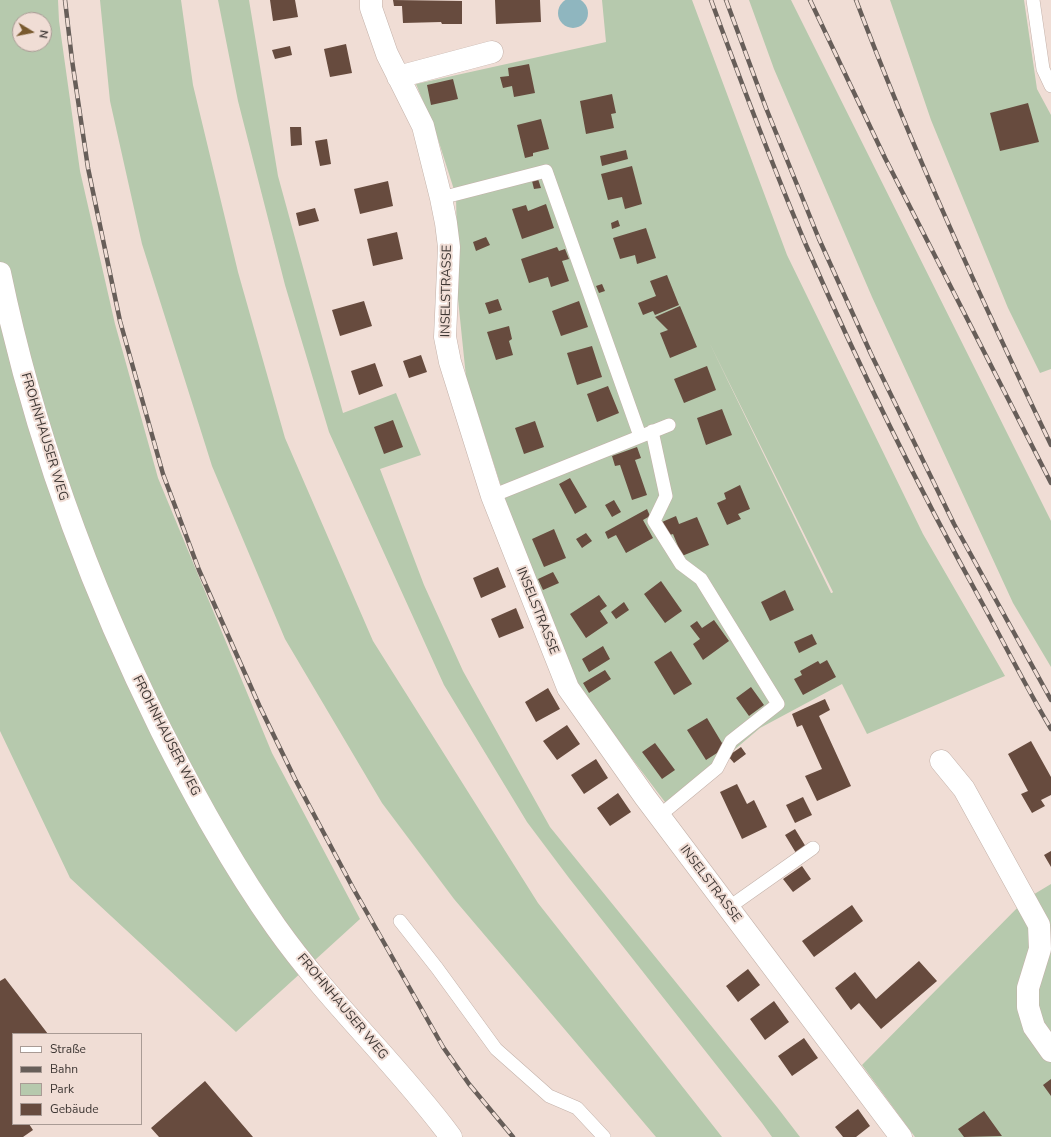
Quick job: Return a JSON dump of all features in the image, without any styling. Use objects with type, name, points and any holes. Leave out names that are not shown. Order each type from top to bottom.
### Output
[{"type":"street","name":"INSELSTRASSE","points":[[371,0],[371,8],[387,54],[423,126],[441,198],[449,247],[445,337],[450,362],[492,496],[568,688],[659,816],[901,1137]]},
{"type":"street","points":[[398,76],[492,52]]},
{"type":"street","name":"FROHNHAUSER WEG","points":[[0,273],[26,382],[40,431],[82,550],[138,682],[179,766],[217,836],[241,876],[277,929],[316,979],[432,1111],[451,1137]]},
{"type":"street","points":[[941,761],[964,790],[1039,925],[1040,949],[1028,988],[1028,1007],[1034,1027],[1051,1051]]},
{"type":"lane","points":[[1033,0],[1043,69],[1051,86]]},
{"type":"lane","points":[[441,198],[546,171],[646,434],[666,496],[654,521],[681,564],[701,579],[778,704],[731,742],[717,768],[659,816]]},
{"type":"lane","points":[[492,496],[669,425]]},
{"type":"lane","points":[[728,908],[813,848]]},
{"type":"lane","points":[[400,921],[496,1049],[549,1096],[577,1108],[604,1137]]},
{"type":"green space","points":[[0,0],[58,0],[59,21],[80,171],[115,324],[158,478],[272,753],[360,919],[236,1032],[70,878],[0,731]]},
{"type":"green space","points":[[100,0],[181,0],[193,85],[238,272],[285,438],[373,641],[538,903],[722,1137],[656,1137],[454,899],[382,803],[285,639],[212,466],[142,244],[110,101]]},
{"type":"green space","points":[[218,0],[249,0],[278,176],[343,413],[396,393],[421,455],[380,469],[424,585],[463,671],[550,827],[800,1137],[772,1137],[569,878],[527,822],[444,685],[329,432],[285,285],[238,101]]},
{"type":"green space","points":[[602,0],[692,0],[787,255],[923,534],[1005,676],[867,734],[842,684],[760,728],[668,806],[571,678],[506,502],[466,377],[458,299],[456,196],[436,133],[416,84],[606,42]],"holes":[[[709,342],[833,592],[831,593]]]},
{"type":"green space","points":[[749,0],[791,0],[1051,521],[1051,667],[1013,603],[872,297],[774,69]]},
{"type":"green space","points":[[890,0],[1024,0],[1037,89],[1051,115],[1051,369],[1040,373],[1008,308],[931,120]]},
{"type":"green space","points":[[1051,884],[1051,1137],[915,1137],[862,1065],[1026,899]]},
{"type":"water","points":[[567,-1],[579,-1],[587,7],[587,19],[579,27],[567,27],[559,19],[559,7]]},
{"type":"building","points":[[270,0],[295,0],[298,17],[273,21]]},
{"type":"building","points":[[393,0],[462,1],[462,24],[442,24],[441,22],[403,23],[402,6],[394,6]]},
{"type":"building","points":[[495,0],[540,0],[541,22],[496,24]]},
{"type":"building","points":[[346,44],[352,73],[330,77],[324,49]]},
{"type":"building","points":[[290,46],[292,55],[275,59],[272,50]]},
{"type":"building","points":[[529,64],[535,93],[514,97],[512,86],[503,88],[500,77],[509,76],[508,68]]},
{"type":"building","points":[[453,79],[458,99],[431,105],[427,85]]},
{"type":"building","points":[[612,94],[616,113],[611,114],[614,128],[586,134],[580,101]]},
{"type":"building","points":[[1028,103],[1039,142],[1000,151],[990,113]]},
{"type":"building","points":[[541,119],[549,149],[533,153],[533,156],[525,158],[517,125]]},
{"type":"building","points":[[290,127],[301,127],[302,145],[291,146]]},
{"type":"building","points":[[327,139],[331,164],[320,166],[315,141]]},
{"type":"building","points":[[626,150],[628,159],[602,166],[600,156]]},
{"type":"building","points":[[632,166],[642,204],[625,209],[622,197],[608,200],[601,174]]},
{"type":"building","points":[[538,179],[541,188],[534,189],[532,181]]},
{"type":"building","points":[[388,181],[393,206],[360,214],[354,189]]},
{"type":"building","points":[[546,204],[554,228],[522,239],[512,209],[526,205],[528,211]]},
{"type":"building","points":[[315,208],[319,221],[299,226],[296,213]]},
{"type":"building","points":[[618,220],[620,226],[612,229],[611,223]]},
{"type":"building","points":[[646,228],[656,258],[637,264],[635,255],[620,259],[613,238]]},
{"type":"building","points":[[397,232],[403,259],[373,266],[367,239]]},
{"type":"building","points":[[486,237],[490,245],[476,251],[473,242]]},
{"type":"building","points":[[557,247],[559,251],[565,249],[569,259],[562,261],[569,281],[551,287],[548,277],[529,283],[521,259]]},
{"type":"building","points":[[667,275],[679,305],[655,315],[653,311],[643,315],[638,303],[656,296],[650,281]]},
{"type":"building","points":[[602,284],[605,291],[599,293],[596,286]]},
{"type":"building","points":[[498,299],[502,310],[489,314],[485,303]]},
{"type":"building","points":[[364,301],[372,326],[340,336],[332,310]]},
{"type":"building","points":[[579,301],[588,327],[561,336],[552,311]]},
{"type":"building","points":[[680,306],[697,347],[670,358],[660,333],[668,330],[655,317]]},
{"type":"building","points":[[509,326],[512,339],[509,341],[513,355],[496,360],[487,332]]},
{"type":"building","points":[[592,346],[602,377],[577,385],[567,353]]},
{"type":"building","points":[[421,355],[427,372],[409,378],[403,361]]},
{"type":"building","points":[[375,363],[383,386],[359,395],[351,371]]},
{"type":"building","points":[[707,366],[716,390],[684,403],[674,379]]},
{"type":"building","points":[[608,386],[619,413],[597,422],[587,394]]},
{"type":"building","points":[[722,409],[732,435],[706,445],[697,418]]},
{"type":"building","points":[[393,420],[403,447],[384,454],[374,427]]},
{"type":"building","points":[[535,421],[544,447],[524,454],[515,428]]},
{"type":"building","points":[[637,447],[641,458],[635,460],[647,495],[632,500],[620,465],[615,466],[612,456]]},
{"type":"building","points":[[570,478],[587,507],[575,514],[559,484]]},
{"type":"building","points":[[740,485],[750,509],[738,514],[741,519],[727,525],[717,503],[726,499],[724,493]]},
{"type":"building","points":[[614,500],[621,512],[612,517],[605,505]]},
{"type":"building","points":[[647,509],[650,516],[643,520],[653,538],[626,553],[616,535],[608,539],[605,532]]},
{"type":"building","points":[[676,516],[679,524],[697,517],[709,545],[682,556],[673,534],[667,536],[662,522]]},
{"type":"building","points":[[554,529],[566,558],[544,567],[532,539]]},
{"type":"building","points":[[586,533],[592,541],[582,548],[576,539]]},
{"type":"building","points":[[498,567],[506,587],[481,598],[473,578]]},
{"type":"building","points":[[553,572],[559,583],[543,590],[538,579]]},
{"type":"building","points":[[661,581],[682,611],[665,623],[644,594]]},
{"type":"building","points":[[785,590],[794,610],[770,621],[761,602]]},
{"type":"building","points":[[599,595],[607,606],[600,611],[608,623],[586,638],[570,614]]},
{"type":"building","points":[[624,602],[629,610],[616,619],[611,612]]},
{"type":"building","points":[[516,608],[524,628],[499,638],[491,619]]},
{"type":"building","points":[[714,620],[729,641],[703,660],[693,644],[700,639],[690,626],[697,621],[702,628]]},
{"type":"building","points":[[812,634],[817,644],[799,653],[794,642]]},
{"type":"building","points":[[603,646],[610,659],[589,672],[582,659]]},
{"type":"building","points":[[671,651],[692,684],[674,695],[654,662]]},
{"type":"building","points":[[827,660],[836,677],[803,695],[794,679],[802,675],[800,671],[818,661],[820,664]]},
{"type":"building","points":[[605,670],[611,679],[589,693],[583,683]]},
{"type":"building","points":[[751,687],[764,705],[749,716],[736,698]]},
{"type":"building","points":[[548,688],[560,709],[536,722],[525,702]]},
{"type":"building","points":[[825,699],[830,710],[819,716],[851,786],[817,801],[805,776],[822,769],[802,725],[797,727],[792,714]]},
{"type":"building","points":[[707,718],[725,748],[706,760],[687,730]]},
{"type":"building","points":[[567,725],[580,744],[557,760],[543,741]]},
{"type":"building","points":[[1031,741],[1051,777],[1051,795],[1041,800],[1045,806],[1032,813],[1021,794],[1028,791],[1008,754]]},
{"type":"building","points":[[655,743],[675,770],[662,779],[642,752]]},
{"type":"building","points":[[741,747],[746,754],[734,763],[728,756]]},
{"type":"building","points":[[596,759],[608,778],[584,794],[571,775]]},
{"type":"building","points":[[737,784],[747,804],[754,800],[767,827],[742,839],[720,792]]},
{"type":"building","points":[[618,793],[631,812],[610,826],[597,808]]},
{"type":"building","points":[[803,797],[812,815],[795,823],[786,805]]},
{"type":"building","points":[[795,829],[806,847],[796,853],[785,835]]},
{"type":"building","points":[[1051,851],[1051,867],[1044,855]]},
{"type":"building","points":[[802,866],[811,879],[793,892],[783,879]]},
{"type":"building","points":[[852,905],[863,921],[814,957],[802,941]]},
{"type":"building","points":[[919,961],[937,981],[881,1029],[859,1003],[851,1010],[835,988],[855,972],[876,999]]},
{"type":"building","points":[[748,969],[760,985],[738,1002],[726,986]]},
{"type":"building","points":[[5,978],[47,1033],[12,1033],[12,1125],[30,1125],[33,1130],[23,1137],[0,1137],[0,981]]},
{"type":"building","points":[[774,1001],[789,1022],[765,1040],[750,1019]]},
{"type":"building","points":[[804,1038],[818,1058],[792,1076],[778,1056]]},
{"type":"building","points":[[1051,1079],[1051,1096],[1043,1085]]},
{"type":"building","points":[[205,1081],[253,1137],[159,1137],[151,1128]]},
{"type":"building","points":[[858,1109],[870,1126],[856,1137],[843,1137],[835,1127]]},
{"type":"building","points":[[984,1111],[1002,1136],[964,1137],[958,1129]]},
{"type":"railway","points":[[65,0],[72,60],[88,168],[120,321],[163,474],[199,570],[259,705],[295,779],[353,888],[443,1047],[469,1084],[513,1137]]},
{"type":"railway","points":[[711,0],[781,184],[806,245],[847,336],[889,425],[934,514],[1051,729]]},
{"type":"railway","points":[[726,0],[766,108],[819,239],[871,354],[954,524],[1051,700]]},
{"type":"railway","points":[[810,0],[885,158],[1051,483]]},
{"type":"railway","points":[[856,0],[924,169],[999,335],[1051,445]]}]
